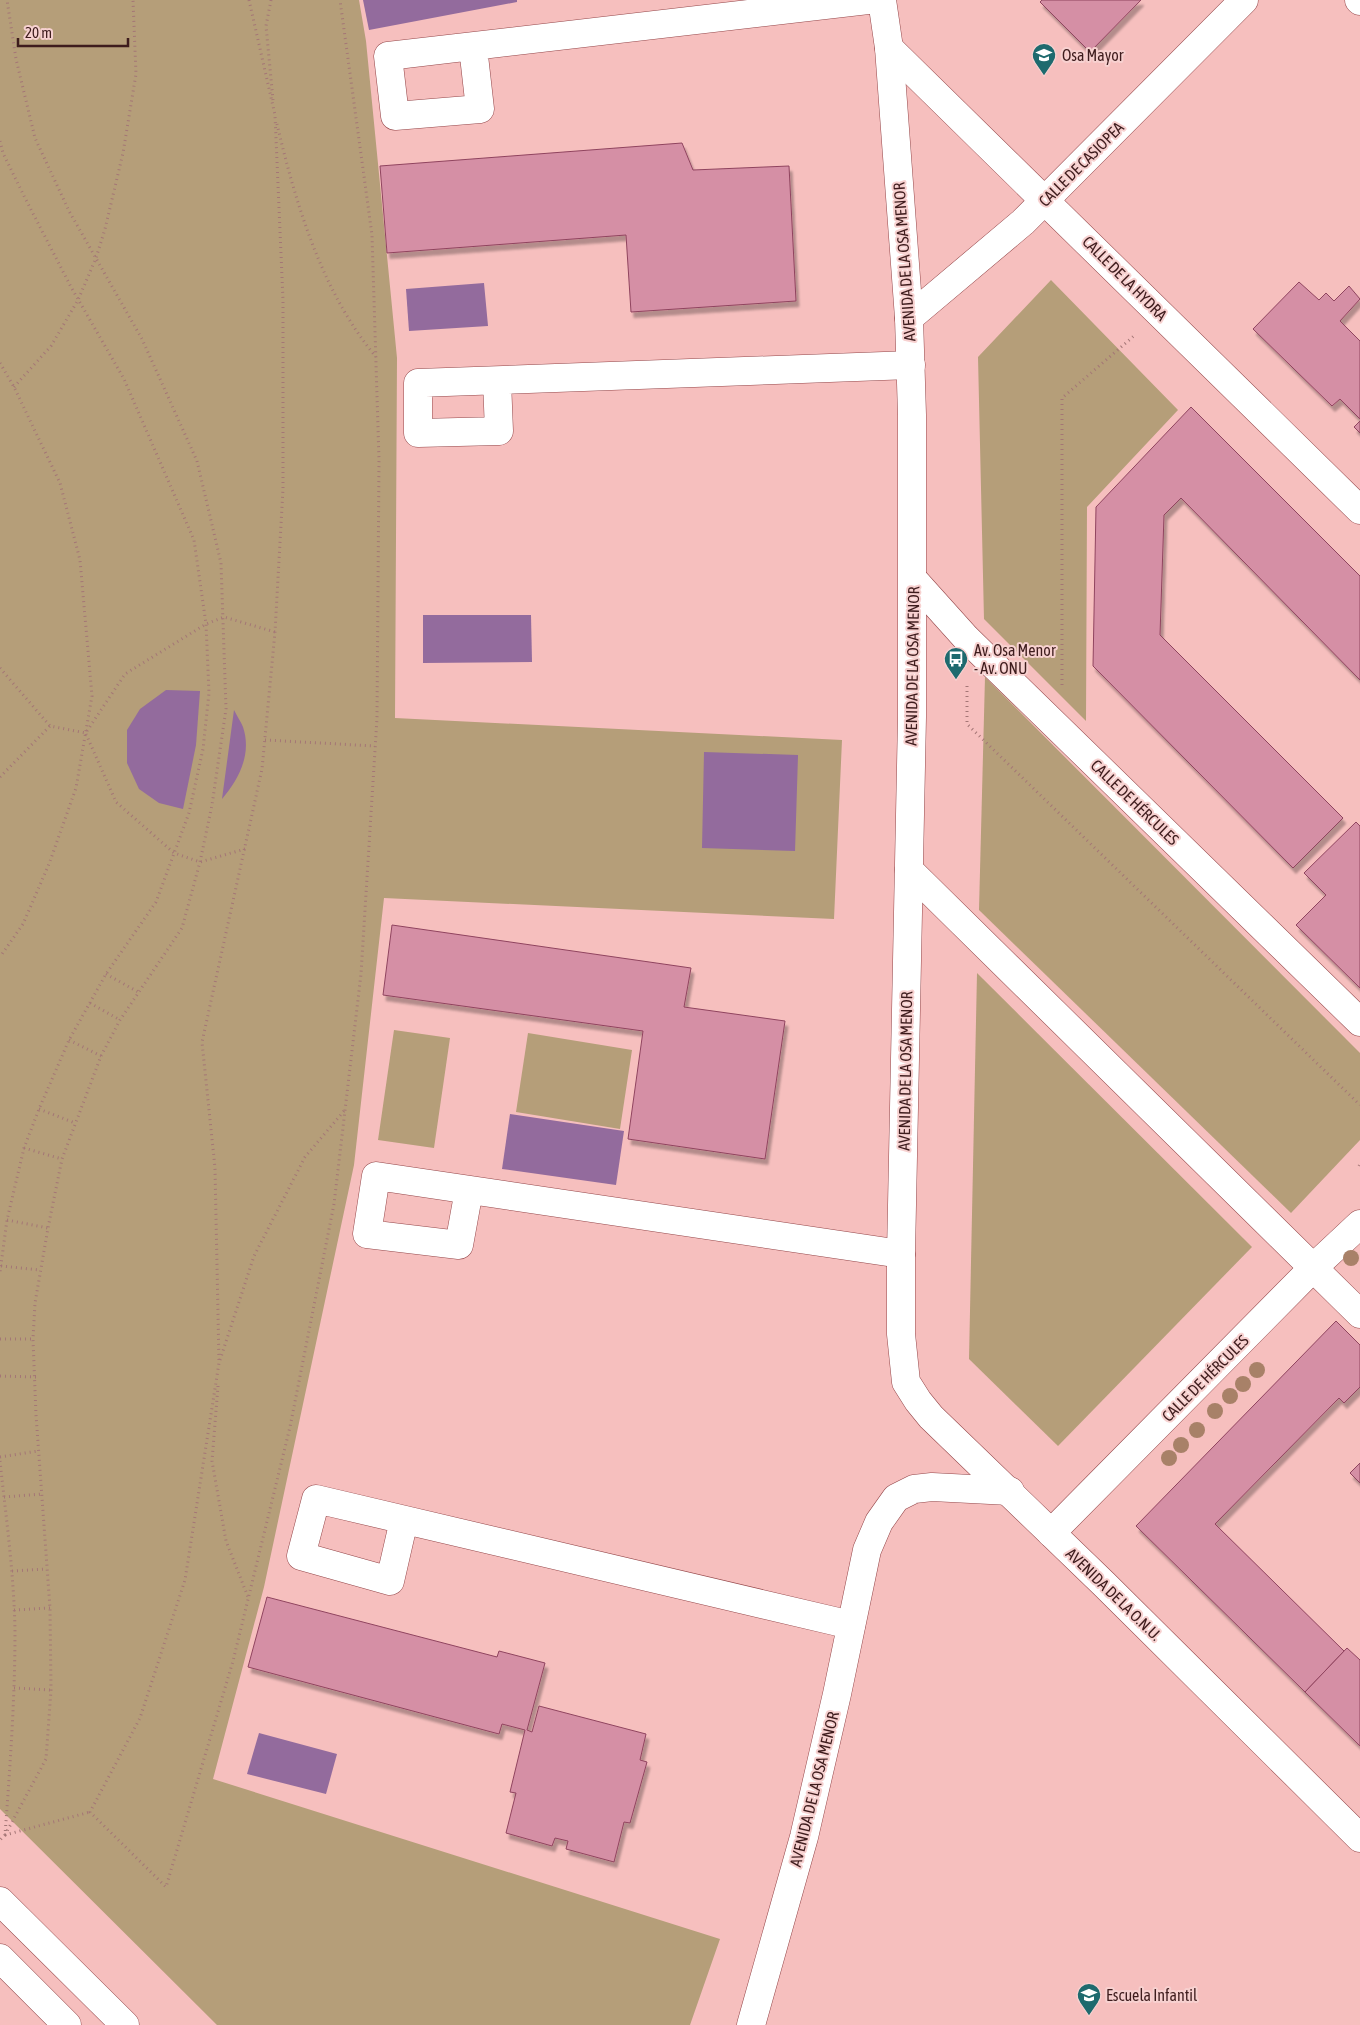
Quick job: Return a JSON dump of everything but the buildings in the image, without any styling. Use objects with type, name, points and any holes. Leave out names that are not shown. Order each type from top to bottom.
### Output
[{"type":"street","points":[[473,47],[868,0]]},
{"type":"street","name":"AVENIDA DE LA OSA MENOR","points":[[882,0],[889,48],[911,365],[913,579],[901,1334]]},
{"type":"street","name":"CALLE DE CASIOPEA","points":[[909,318],[1023,222],[1244,0]]},
{"type":"street","name":"CALLE DE LA HYDRA","points":[[889,48],[1360,510]]},
{"type":"street","points":[[497,381],[911,365]]},
{"type":"street","name":"CALLE DE HÉRCULES","points":[[913,579],[966,638],[1360,1022]]},
{"type":"street","points":[[909,870],[1360,1314]]},
{"type":"street","points":[[469,1190],[901,1254]]},
{"type":"street","name":"CALLE DE HÉRCULES","points":[[1051,1533],[1313,1268],[1360,1224]]},
{"type":"street","name":"AVENIDA DE LA O.N.U.","points":[[901,1334],[906,1382],[931,1417],[1010,1492],[1360,1838]]},
{"type":"street","name":"AVENIDA DE LA OSA MENOR","points":[[750,2025],[804,1837],[867,1550],[879,1522],[896,1498],[914,1490],[932,1487],[1010,1492]]},
{"type":"street","points":[[404,1520],[851,1625]]},
{"type":"street","points":[[0,1901],[125,2025]]},
{"type":"street","points":[[0,1958],[67,2025]]},
{"type":"path","points":[[0,1840],[4,1836],[46,1759],[51,1690],[50,1608],[38,1450],[34,1339],[35,1303],[48,1228],[62,1159],[101,1056],[120,1020],[182,928],[200,862],[212,805],[226,710],[221,563],[197,461],[142,339],[69,211],[36,138],[16,59],[7,0]]},
{"type":"path","points":[[14,387],[51,346],[78,300],[96,258],[105,229],[123,152],[136,74],[133,0]]},
{"type":"path","points":[[249,0],[290,179],[324,271],[357,335],[376,358]]},
{"type":"path","points":[[248,1598],[226,1541],[212,1461],[219,1363],[215,1168],[202,1042],[262,769],[275,632],[282,489],[283,300],[274,115],[266,26],[270,0]]},
{"type":"path","points":[[90,1812],[166,1887],[233,1661],[290,1427],[334,1204],[361,974],[377,718],[379,470],[372,235],[340,0]]},
{"type":"path","points":[[0,141],[3,153],[25,198],[78,300],[124,379],[194,540],[206,624],[208,693],[203,749],[189,813],[156,902],[106,974],[69,1040],[39,1109],[24,1148],[6,1220],[0,1272]]},
{"type":"path","points":[[1062,731],[1062,398],[1160,313]]},
{"type":"path","points":[[0,363],[14,387],[60,483],[80,560],[92,696],[76,788],[49,864],[23,924],[0,957]]},
{"type":"path","points":[[86,733],[125,674],[206,624],[224,617],[275,632]]},
{"type":"path","points":[[966,638],[967,724],[1360,1106]]},
{"type":"path","points":[[0,668],[50,726],[86,733]]},
{"type":"path","points":[[0,777],[50,726]]},
{"type":"path","points":[[86,733],[116,802],[174,853],[200,862],[245,849]]},
{"type":"path","points":[[265,740],[375,746]]},
{"type":"path","points":[[106,974],[140,992]]},
{"type":"path","points":[[90,1003],[120,1020]]},
{"type":"path","points":[[69,1040],[101,1056]]},
{"type":"path","points":[[39,1109],[75,1123]]},
{"type":"path","points":[[4,1836],[90,1812],[140,1718],[185,1580],[219,1363],[254,1256],[305,1157],[345,1111]]},
{"type":"path","points":[[24,1148],[62,1159]]},
{"type":"path","points":[[6,1220],[48,1228]]},
{"type":"path","points":[[0,1266],[40,1270]]},
{"type":"path","points":[[0,1339],[34,1339]]},
{"type":"path","points":[[0,1376],[36,1377]]},
{"type":"path","points":[[4,1836],[14,1688],[14,1610],[12,1571],[0,1459],[38,1450]]},
{"type":"path","points":[[4,1497],[42,1494]]},
{"type":"path","points":[[12,1571],[47,1569]]},
{"type":"path","points":[[14,1610],[50,1608]]},
{"type":"path","points":[[14,1688],[51,1690]]},
{"type":"shaded area","points":[[0,0],[359,0],[366,41],[397,358],[395,718],[842,740],[834,919],[384,898],[354,1165],[264,1587],[213,1779],[720,1939],[690,2025],[217,2025],[0,1809]]},
{"type":"shaded area","points":[[363,0],[517,0],[517,2],[369,30]]},
{"type":"shaded area","points":[[1051,280],[1178,410],[1087,507],[1086,721],[984,619],[978,357]]},
{"type":"shaded area","points":[[484,283],[488,326],[409,331],[406,289]]},
{"type":"shaded area","points":[[423,615],[531,615],[532,662],[423,663]]},
{"type":"shaded area","points":[[985,677],[1360,1053],[1360,1140],[1291,1213],[979,910]]},
{"type":"shaded area","points":[[166,690],[200,691],[196,745],[183,809],[159,803],[139,789],[127,763],[127,730],[140,709]]},
{"type":"shaded area","points":[[234,710],[243,727],[246,747],[245,756],[234,783],[222,799]]},
{"type":"shaded area","points":[[704,752],[798,755],[795,851],[702,848]]},
{"type":"shaded area","points":[[977,973],[1252,1247],[1058,1446],[969,1359]]},
{"type":"shaded area","points":[[394,1030],[450,1038],[434,1148],[378,1140]]},
{"type":"shaded area","points":[[528,1033],[632,1050],[620,1129],[516,1112]]},
{"type":"shaded area","points":[[510,1114],[624,1131],[616,1185],[502,1169]]},
{"type":"shaded area","points":[[259,1733],[337,1754],[326,1794],[247,1774]]},
{"type":"place","name":"Osa Mayor","points":[[1044,76]]},
{"type":"place","name":"Av. Osa Menor - Av. ONU","points":[[956,680]]},
{"type":"place","name":"Escuela Infantil","points":[[1089,2016]]}]
